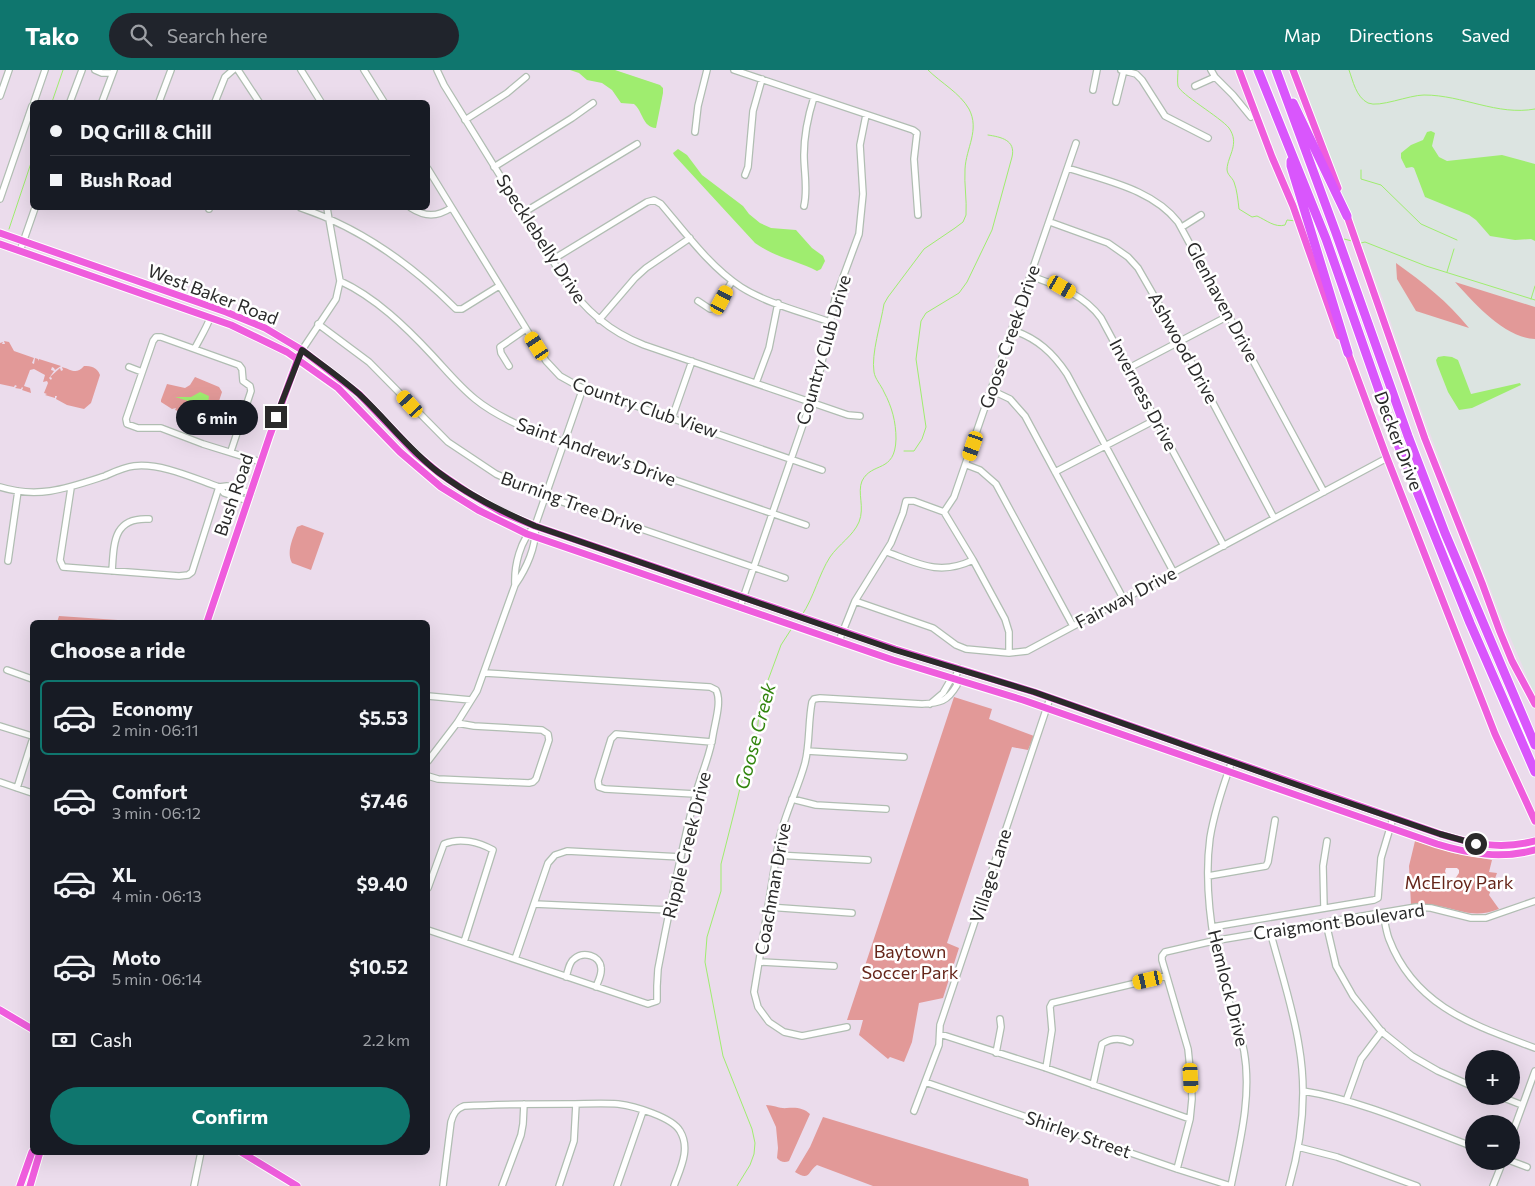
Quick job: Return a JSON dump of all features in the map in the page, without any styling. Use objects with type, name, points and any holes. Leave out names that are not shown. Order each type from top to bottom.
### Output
[{"type":"highway","name":"Decker Drive","points":[[1258,70],[1326,240],[1398,442],[1470,623],[1533,768]]},
{"type":"highway","name":"Decker Drive","points":[[1276,70],[1411,445],[1470,592],[1535,745]]},
{"type":"highway","points":[[1276,70],[1347,216]]},
{"type":"highway","points":[[1290,150],[1291,166],[1348,353]]},
{"type":"main road","name":"Decker Drive","points":[[1239,70],[1296,214],[1338,333],[1348,353],[1495,734],[1535,820]]},
{"type":"main road","name":"Decker Drive","points":[[1293,70],[1323,147],[1425,439],[1482,583],[1496,624],[1512,661],[1535,704]]},
{"type":"main road","name":"West Baker Road","points":[[0,233],[214,308],[265,328],[302,350],[359,394],[416,454],[448,480],[501,512],[535,526],[895,650],[959,668],[1050,698],[1464,842],[1508,846],[1535,841]]},
{"type":"main road","name":"West Baker Road","points":[[0,244],[210,318],[254,335],[298,359],[338,388],[400,452],[441,487],[478,510],[527,534],[893,660],[955,678],[1134,738],[1437,844],[1485,855],[1502,855],[1535,850]]},
{"type":"main road","points":[[119,286],[122,276]]},
{"type":"main road","points":[[210,318],[214,308]]},
{"type":"main road","name":"Bush Road","points":[[208,620],[261,462],[302,350]]},
{"type":"main road","points":[[374,424],[381,417]]},
{"type":"main road","points":[[441,487],[448,480]]},
{"type":"main road","points":[[611,563],[614,554]]},
{"type":"main road","points":[[1134,738],[1138,728]]},
{"type":"main road","points":[[1317,802],[1320,793]]},
{"type":"main road","points":[[1437,844],[1440,834]]},
{"type":"main road","points":[[0,1010],[30,1028]]},
{"type":"main road","points":[[20,1186],[31,1155]]},
{"type":"main road","points":[[30,1186],[39,1155]]},
{"type":"main road","points":[[246,1155],[297,1186]]},
{"type":"street","points":[[0,96],[9,70]]},
{"type":"street","points":[[34,100],[45,70]]},
{"type":"street","points":[[71,100],[82,70]]},
{"type":"street","points":[[96,70],[102,73],[111,71],[103,100]]},
{"type":"street","points":[[160,100],[171,70]]},
{"type":"street","points":[[217,100],[225,77],[233,70]]},
{"type":"street","points":[[238,70],[258,100]]},
{"type":"street","points":[[301,70],[321,100]]},
{"type":"street","points":[[364,70],[383,100]]},
{"type":"street","name":"Specklebelly Drive","points":[[438,70],[444,86],[552,260],[576,297],[599,320],[631,340],[848,415],[860,416]]},
{"type":"street","points":[[694,132],[707,70]]},
{"type":"street","points":[[734,70],[913,130],[916,133],[914,159],[918,215]]},
{"type":"street","points":[[1094,90],[1097,70]]},
{"type":"street","points":[[1116,102],[1123,70],[1136,74],[1142,80],[1165,116],[1208,138]]},
{"type":"street","points":[[1211,70],[1250,117]]},
{"type":"street","points":[[465,120],[507,93],[526,77]]},
{"type":"street","points":[[1195,86],[1215,77]]},
{"type":"street","points":[[745,176],[748,166],[753,111],[762,80]]},
{"type":"street","points":[[804,206],[806,194],[805,134],[814,97]]},
{"type":"street","points":[[494,167],[593,103]]},
{"type":"street","points":[[0,198],[30,113]]},
{"type":"street","name":"Country Club Drive","points":[[740,607],[820,375],[830,322],[840,285],[859,234],[862,194],[860,145],[866,115]]},
{"type":"street","name":"Goose Creek Drive","points":[[944,512],[954,498],[967,465],[1076,143]]},
{"type":"street","points":[[523,213],[637,144]]},
{"type":"street","name":"Glenhaven Drive","points":[[1068,168],[1147,196],[1166,208],[1182,228],[1324,492]]},
{"type":"street","name":"Country Club View","points":[[430,173],[551,368],[568,382],[822,470]]},
{"type":"street","points":[[552,260],[646,202],[654,200],[661,204],[690,238],[732,281],[778,304],[830,322]]},
{"type":"street","points":[[415,210],[423,214],[433,215],[451,208]]},
{"type":"street","points":[[20,251],[34,210]]},
{"type":"street","points":[[308,210],[328,217],[360,234],[394,256],[434,288],[456,309],[462,309],[499,286]]},
{"type":"street","points":[[302,350],[336,299],[340,281],[327,210]]},
{"type":"street","points":[[1182,228],[1201,214]]},
{"type":"street","name":"Ashwood Drive","points":[[1050,222],[1108,243],[1128,257],[1144,276],[1274,518]]},
{"type":"street","points":[[599,320],[646,268],[690,238]]},
{"type":"street","name":"Inverness Drive","points":[[1031,276],[1062,287],[1082,298],[1095,310],[1129,368],[1155,420],[1224,546]]},
{"type":"street","name":"Saint Andrew's Drive","points":[[340,281],[362,294],[403,326],[462,387],[486,407],[518,425],[806,525]]},
{"type":"street","points":[[698,301],[710,309],[718,308],[732,281]]},
{"type":"street","points":[[756,383],[767,355],[778,304]]},
{"type":"street","points":[[1129,368],[1230,315]]},
{"type":"street","points":[[194,348],[206,330],[210,318]]},
{"type":"street","name":"Burning Tree Drive","points":[[318,324],[369,362],[438,433],[458,450],[496,474],[545,496],[785,578]]},
{"type":"street","points":[[509,366],[500,352],[500,347],[526,329]]},
{"type":"street","points":[[1012,330],[1042,344],[1059,362],[1174,573]]},
{"type":"street","points":[[231,451],[252,391],[250,386],[243,381],[242,369],[239,365],[194,348],[156,337],[126,419],[127,424],[138,428],[161,428],[203,444],[231,451],[261,462]]},
{"type":"street","points":[[672,418],[692,361]]},
{"type":"street","points":[[129,367],[142,372]]},
{"type":"street","points":[[430,758],[471,700],[485,673],[515,586],[524,573],[536,537],[535,526],[582,388]]},
{"type":"street","points":[[991,390],[1010,399],[1022,411],[1124,600]]},
{"type":"street","points":[[1055,472],[1155,420]]},
{"type":"street","name":"Fairway Drive","points":[[855,601],[933,628],[956,645],[966,649],[1018,653],[1032,649],[1387,458]]},
{"type":"street","points":[[967,465],[985,473],[996,484],[1073,626]]},
{"type":"street","points":[[0,487],[18,492],[43,493],[71,488],[132,466],[144,466],[159,467],[219,487],[227,486],[251,493]]},
{"type":"street","points":[[219,487],[224,493],[248,501]]},
{"type":"street","points":[[71,488],[60,560],[63,567],[188,575],[192,572],[219,487]]},
{"type":"street","points":[[8,561],[18,492]]},
{"type":"street","points":[[839,641],[855,601],[887,552],[898,529],[906,500],[944,512],[973,560],[1007,625],[1009,653]]},
{"type":"street","points":[[112,571],[115,541],[118,532],[129,521],[137,518],[149,519]]},
{"type":"street","points":[[515,586],[514,570],[527,534],[535,526]]},
{"type":"street","points":[[887,552],[940,569],[960,566],[973,560]]},
{"type":"street","name":"Coachman Drive","points":[[847,1027],[802,1036],[784,1032],[768,1022],[758,1007],[754,992],[776,855],[783,823],[807,751],[812,702],[814,699],[930,704],[943,693],[950,681],[955,678],[959,668]]},
{"type":"street","points":[[7,670],[30,678]]},
{"type":"street","name":"Ripple Creek Drive","points":[[485,673],[710,687],[716,690],[718,700],[710,755],[695,794],[681,857],[658,969],[656,986],[658,1001],[648,1004],[596,987]]},
{"type":"street","points":[[430,696],[471,700]]},
{"type":"street","name":"Village Lane","points":[[914,1111],[939,1045],[940,1025],[1050,698]]},
{"type":"street","points":[[430,777],[438,779],[529,783],[536,779],[549,740],[548,734],[542,730],[474,726],[456,723]]},
{"type":"street","points":[[0,726],[30,735]]},
{"type":"street","points":[[695,794],[605,789],[599,787],[598,781],[611,739],[616,734],[712,742]]},
{"type":"street","points":[[17,788],[30,748]]},
{"type":"street","points":[[807,751],[904,756]]},
{"type":"street","name":"Hemlock Drive","points":[[1231,1186],[1240,1145],[1247,1089],[1244,1050],[1222,979],[1213,940],[1208,876],[1210,838],[1232,762]]},
{"type":"street","points":[[0,782],[30,792]]},
{"type":"street","points":[[792,799],[816,804],[886,809]]},
{"type":"street","points":[[1212,927],[1378,898],[1381,858],[1393,818]]},
{"type":"street","points":[[1208,876],[1266,866],[1275,820]]},
{"type":"street","points":[[430,882],[444,844],[452,840],[480,843],[493,850],[464,942]]},
{"type":"street","points":[[1324,908],[1323,866],[1327,841]]},
{"type":"street","points":[[515,959],[548,863],[560,852],[567,850],[681,857]]},
{"type":"street","points":[[776,855],[868,860]]},
{"type":"street","name":"Craigmont Boulevard","points":[[1166,976],[1162,960],[1165,952],[1213,940],[1416,907],[1431,908],[1471,918],[1486,918],[1535,901]]},
{"type":"street","points":[[534,904],[670,910]]},
{"type":"street","points":[[768,907],[852,913]]},
{"type":"street","points":[[1383,913],[1389,939],[1402,964],[1417,984],[1436,1003],[1486,1030],[1535,1048]]},
{"type":"street","points":[[1326,923],[1336,966],[1352,996],[1382,1032],[1412,1056],[1438,1071],[1465,1083]]},
{"type":"street","points":[[430,931],[596,987],[602,968],[599,961],[593,956],[588,955],[572,960],[566,976]]},
{"type":"street","points":[[1270,931],[1296,1025],[1300,1048],[1303,1091],[1298,1147],[1289,1186]]},
{"type":"street","points":[[760,962],[834,966]]},
{"type":"street","points":[[1046,1068],[1052,1030],[1050,1007],[1052,1003],[1166,976],[1188,1049],[1192,1085],[1190,1119],[1177,1169]]},
{"type":"street","points":[[996,1053],[1000,1019]]},
{"type":"street","points":[[1346,1101],[1361,1059],[1382,1032]]},
{"type":"street","points":[[940,1034],[1046,1068],[1190,1119]]},
{"type":"street","points":[[1093,1086],[1102,1044],[1106,1041],[1122,1038],[1130,1042]]},
{"type":"street","points":[[1519,1115],[1535,1071]]},
{"type":"street","name":"Shirley Street","points":[[924,1082],[1231,1186]]},
{"type":"street","points":[[1303,1091],[1346,1101],[1399,1118],[1465,1144]]},
{"type":"street","points":[[502,1186],[521,1135],[524,1104]]},
{"type":"street","points":[[443,1186],[451,1122],[456,1110],[464,1106],[524,1104],[618,1104],[643,1110],[668,1120],[675,1124],[683,1136],[685,1150],[674,1186]]},
{"type":"street","points":[[560,1186],[574,1141],[576,1104]]},
{"type":"street","points":[[616,1186],[643,1110]]},
{"type":"street","points":[[1298,1147],[1337,1157],[1417,1186]]},
{"type":"street","points":[[194,1186],[200,1155]]},
{"type":"street","points":[[1520,1164],[1527,1167]]},
{"type":"street","points":[[1493,1186],[1499,1170]]},
{"type":"shaded area","points":[[570,70],[615,70],[660,85],[663,88],[663,93],[656,128],[651,127],[645,122],[634,104],[621,103],[612,90],[602,83],[587,80],[579,73]]},
{"type":"shaded area","points":[[1297,70],[1535,70],[1535,695],[1501,616],[1445,473],[1413,388],[1383,299],[1348,211]]},
{"type":"shaded area","points":[[1427,132],[1435,133],[1432,146],[1439,157],[1447,161],[1502,155],[1535,164],[1535,241],[1531,239],[1515,240],[1490,236],[1469,215],[1425,197],[1414,168],[1406,168],[1401,158],[1401,153],[1411,145],[1423,140]]},
{"type":"shaded area","points":[[678,149],[687,155],[702,175],[743,206],[760,223],[771,228],[796,230],[812,248],[823,256],[825,261],[821,269],[817,271],[778,256],[755,243],[674,155],[673,153]]},
{"type":"shaded area","points":[[1444,356],[1458,360],[1471,394],[1520,383],[1521,385],[1472,408],[1459,410],[1448,392],[1437,364],[1436,360],[1438,357]]},
{"type":"shaded area","points":[[200,392],[209,396],[208,404],[205,406],[175,397],[191,397]]},
{"type":"shaded area","points":[[1446,868],[1457,868],[1459,870],[1453,882],[1448,880]]},
{"type":"green space","points":[[1396,263],[1435,293],[1469,328],[1416,311],[1397,279]]},
{"type":"green space","points":[[1455,282],[1535,307],[1535,339],[1513,333],[1502,326],[1481,309]]},
{"type":"green space","points":[[4,341],[9,342],[14,351],[34,358],[32,363],[34,364],[35,358],[38,361],[39,359],[61,366],[55,370],[52,367],[51,370],[54,371],[49,378],[51,380],[52,378],[50,377],[60,368],[61,371],[63,370],[62,367],[74,371],[84,366],[95,369],[100,375],[91,403],[84,409],[67,405],[56,399],[57,396],[55,398],[45,395],[47,394],[44,393],[48,383],[47,381],[43,382],[45,375],[34,369],[30,370],[24,386],[30,388],[31,393],[22,390],[22,387],[21,389],[15,388],[17,386],[15,385],[14,387],[0,384],[0,343],[3,342],[2,344],[5,344]]},
{"type":"green space","points":[[195,377],[219,387],[222,392],[212,422],[207,418],[206,420],[200,416],[193,416],[194,414],[192,413],[189,415],[189,413],[175,410],[176,408],[172,409],[161,402],[167,384],[185,388],[190,385]]},
{"type":"green space","points":[[302,525],[324,533],[311,570],[292,563],[290,559],[292,540],[297,527]]},
{"type":"green space","points":[[59,616],[118,620],[58,620]]},
{"type":"green space","name":"Baytown Soccer Park","points":[[954,697],[992,709],[989,719],[1034,736],[1028,750],[1012,747],[947,943],[959,948],[943,998],[919,1003],[912,1042],[904,1062],[890,1057],[888,1059],[859,1035],[863,1020],[847,1020]]},
{"type":"green space","name":"McElroy Park","points":[[1415,841],[1453,853],[1492,860],[1489,872],[1497,873],[1489,895],[1499,909],[1475,914],[1435,905],[1411,905],[1409,866]]},
{"type":"green space","points":[[766,1105],[782,1108],[800,1108],[810,1114],[787,1162],[777,1158],[776,1127]]},
{"type":"green space","points":[[823,1117],[1028,1179],[1029,1186],[873,1186],[817,1165],[806,1176],[800,1175],[795,1172],[810,1147]]},
{"type":"waterway","points":[[53,100],[63,70]]},
{"type":"waterway","name":"Goose Creek","points":[[802,615],[830,557],[853,532],[859,522],[861,516],[860,490],[862,481],[871,471],[882,466],[892,458],[895,450],[896,433],[893,415],[876,377],[873,365],[884,304],[924,249],[963,222],[966,215],[965,169],[973,132],[972,117],[961,98],[928,70]]},
{"type":"waterway","points":[[1178,70],[1178,86],[1180,90],[1224,123],[1232,134],[1233,144],[1227,169],[1235,185],[1239,209],[1252,217],[1257,216],[1281,226],[1285,225],[1287,220],[1296,221]]},
{"type":"waterway","points":[[1349,70],[1361,97],[1368,103],[1387,103],[1424,95],[1452,98],[1507,110],[1535,109]]},
{"type":"waterway","points":[[904,451],[914,451],[922,439],[926,427],[916,359],[921,321],[926,313],[959,293],[967,282],[992,230],[1012,157],[1013,151],[1010,143],[1002,138],[988,135]]},
{"type":"waterway","points":[[9,229],[30,166]]},
{"type":"waterway","points":[[1361,170],[1361,179],[1381,185],[1421,224],[1457,240]]},
{"type":"waterway","points":[[1344,239],[1352,241]]},
{"type":"waterway","points":[[1361,243],[1365,242],[1426,266],[1535,300]]},
{"type":"waterway","points":[[1447,272],[1454,249]]},
{"type":"waterway","points":[[1531,299],[1535,286]]},
{"type":"waterway","name":"Goose Creek","points":[[737,1186],[750,1165],[755,1143],[752,1129],[723,1056],[705,962],[707,937],[721,891],[721,864],[741,784],[756,744],[760,702],[781,645],[792,628]]},
{"type":"route","points":[[276,417],[302,350],[359,394],[416,454],[439,473],[501,512],[614,554],[895,650],[1034,692],[1320,793],[1464,842],[1476,844]]}]
